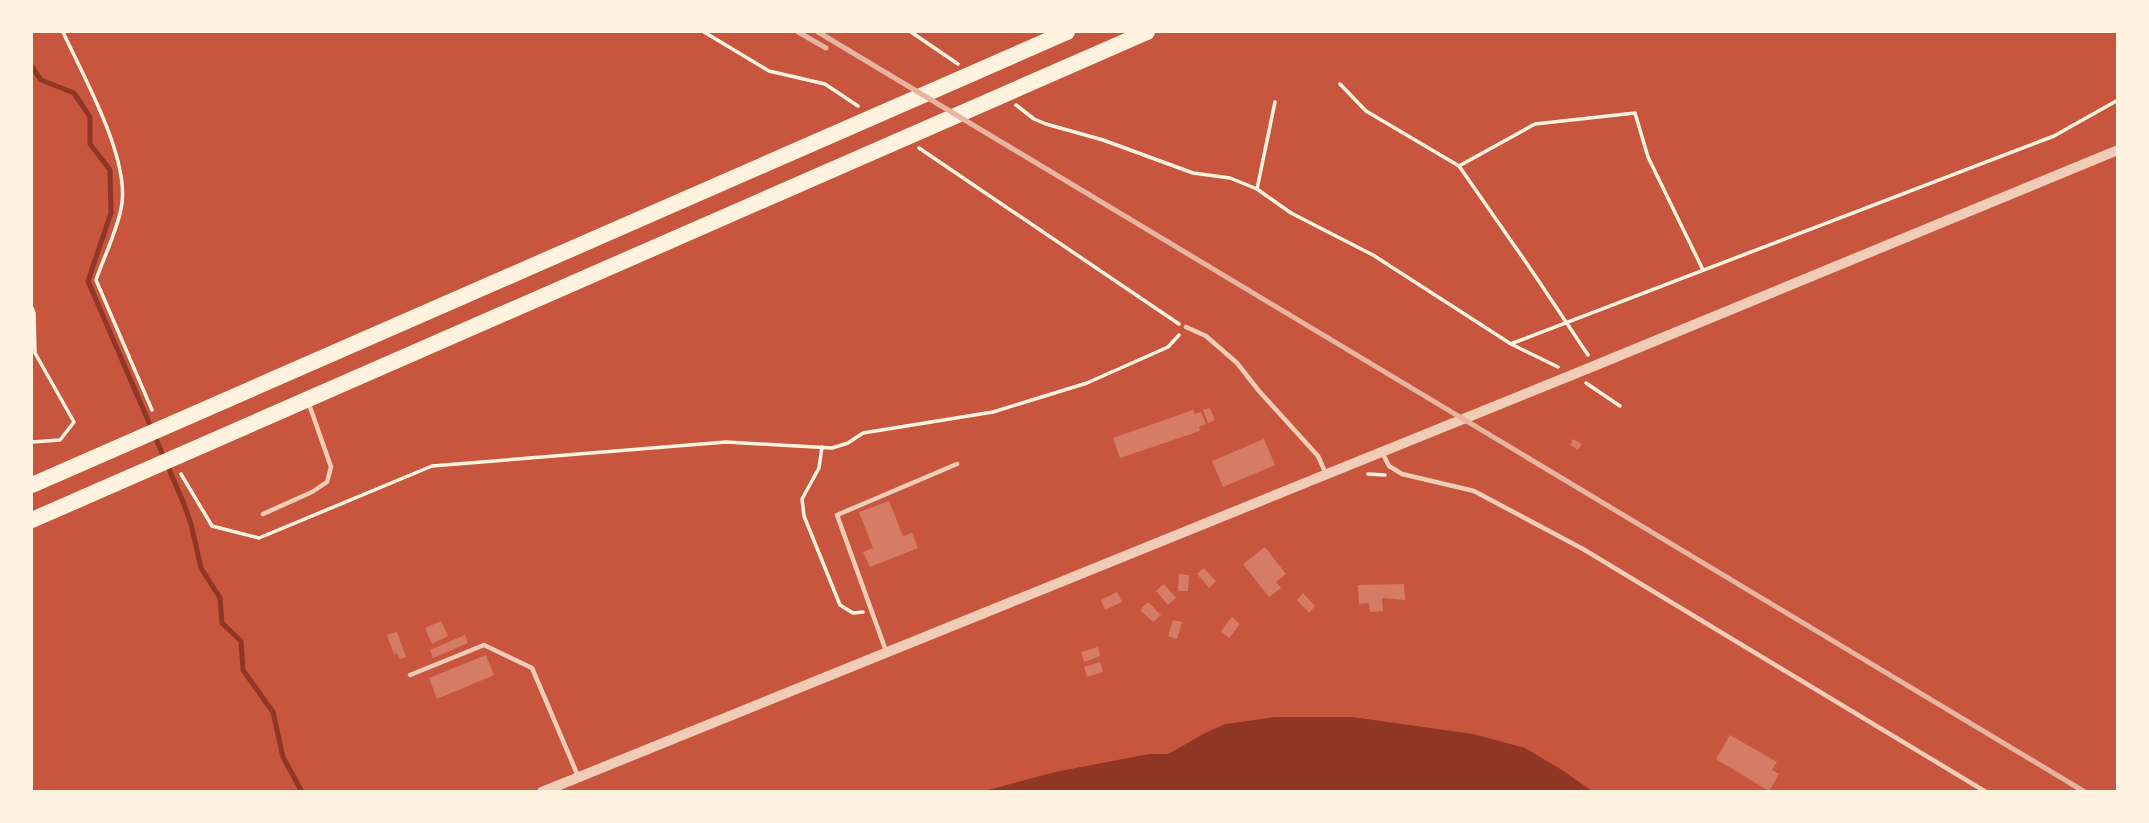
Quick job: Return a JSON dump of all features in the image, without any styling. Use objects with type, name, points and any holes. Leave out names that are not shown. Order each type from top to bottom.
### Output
[{"type":"highway","points":[[32,485],[1067,32]]},
{"type":"highway","points":[[32,520],[1147,32]]},
{"type":"street","points":[[542,792],[1594,366],[2118,150]]},
{"type":"lane","points":[[1186,327],[1206,337],[1237,363],[1318,456],[1326,474]]},
{"type":"lane","points":[[263,513],[312,492],[327,482],[331,467],[307,399]]},
{"type":"lane","points":[[1382,452],[1390,466],[1402,474],[1474,491],[1583,549],[1986,792]]},
{"type":"lane","points":[[887,652],[836,515],[957,464]]},
{"type":"lane","points":[[410,675],[484,645],[532,668],[579,777]]},
{"type":"path","points":[[63,32],[106,126],[121,170],[122,207],[96,280],[152,410]]},
{"type":"path","points":[[704,32],[769,71],[825,84],[859,107]]},
{"type":"path","points":[[911,32],[967,69]]},
{"type":"path","points":[[1340,84],[1366,111],[1459,166],[1594,366]]},
{"type":"path","points":[[1511,344],[2053,136],[2118,100]]},
{"type":"path","points":[[1257,189],[1276,102]]},
{"type":"path","points":[[1012,103],[1046,124],[1103,140],[1193,173],[1230,178],[1257,189],[1292,213],[1373,255],[1511,344],[1573,374],[1620,406]]},
{"type":"path","points":[[1459,166],[1535,124],[1635,113],[1648,157],[1703,270]]},
{"type":"path","points":[[181,474],[212,526],[259,538],[432,466],[726,442],[832,448],[848,443],[863,433],[993,412],[1087,383],[1168,346],[1186,327],[1173,321],[915,145]]},
{"type":"path","points":[[32,308],[35,354],[74,422],[60,440],[32,442]]},
{"type":"path","points":[[822,447],[819,468],[802,499],[804,516],[840,605],[853,613],[872,611]]},
{"type":"shaded area","points":[[1275,717],[1352,717],[1473,734],[1525,748],[1592,791],[984,791],[1055,772],[1149,754],[1168,754],[1226,724]]},
{"type":"building","points":[[1210,408],[1215,420],[1208,423],[1203,410]]},
{"type":"building","points":[[1193,410],[1195,414],[1201,412],[1206,424],[1199,427],[1200,431],[1120,458],[1113,438]]},
{"type":"building","points":[[1264,439],[1275,465],[1223,487],[1212,461]]},
{"type":"building","points":[[1573,439],[1582,444],[1578,450],[1570,445]]},
{"type":"building","points":[[889,501],[903,536],[912,533],[918,548],[870,567],[863,552],[873,548],[859,512]]},
{"type":"building","points":[[1265,547],[1286,574],[1276,582],[1281,588],[1269,597],[1243,564]]},
{"type":"building","points":[[1204,568],[1216,581],[1209,588],[1197,574]]},
{"type":"building","points":[[1179,574],[1189,575],[1188,591],[1178,591]]},
{"type":"building","points":[[1164,584],[1176,598],[1168,605],[1156,591]]},
{"type":"building","points":[[1404,584],[1405,600],[1382,598],[1383,611],[1370,612],[1369,603],[1359,604],[1358,585]]},
{"type":"building","points":[[1117,592],[1122,602],[1105,610],[1101,600]]},
{"type":"building","points":[[1303,593],[1315,606],[1309,613],[1297,600]]},
{"type":"building","points":[[1148,602],[1161,615],[1153,622],[1140,610]]},
{"type":"building","points":[[1232,617],[1240,624],[1229,638],[1221,631]]},
{"type":"building","points":[[1173,620],[1182,622],[1177,639],[1168,636]]},
{"type":"building","points":[[441,621],[448,636],[432,644],[425,628]]},
{"type":"building","points":[[397,632],[406,657],[400,659],[397,653],[394,654],[387,635]]},
{"type":"building","points":[[465,635],[468,643],[433,658],[430,650]]},
{"type":"building","points":[[1098,647],[1100,656],[1084,662],[1081,652]]},
{"type":"building","points":[[486,655],[494,675],[437,699],[429,678]]},
{"type":"building","points":[[1100,662],[1103,672],[1087,677],[1084,667]]},
{"type":"building","points":[[1730,735],[1777,762],[1772,770],[1779,774],[1769,791],[1716,759]]},
{"type":"waterway","points":[[32,67],[41,80],[74,93],[90,117],[90,144],[110,170],[111,213],[88,281],[184,504],[201,568],[220,598],[222,623],[241,641],[243,670],[273,712],[283,757],[302,792]]},
{"type":"railway","points":[[798,32],[826,48]]},
{"type":"railway","points":[[818,32],[2085,792]]}]
